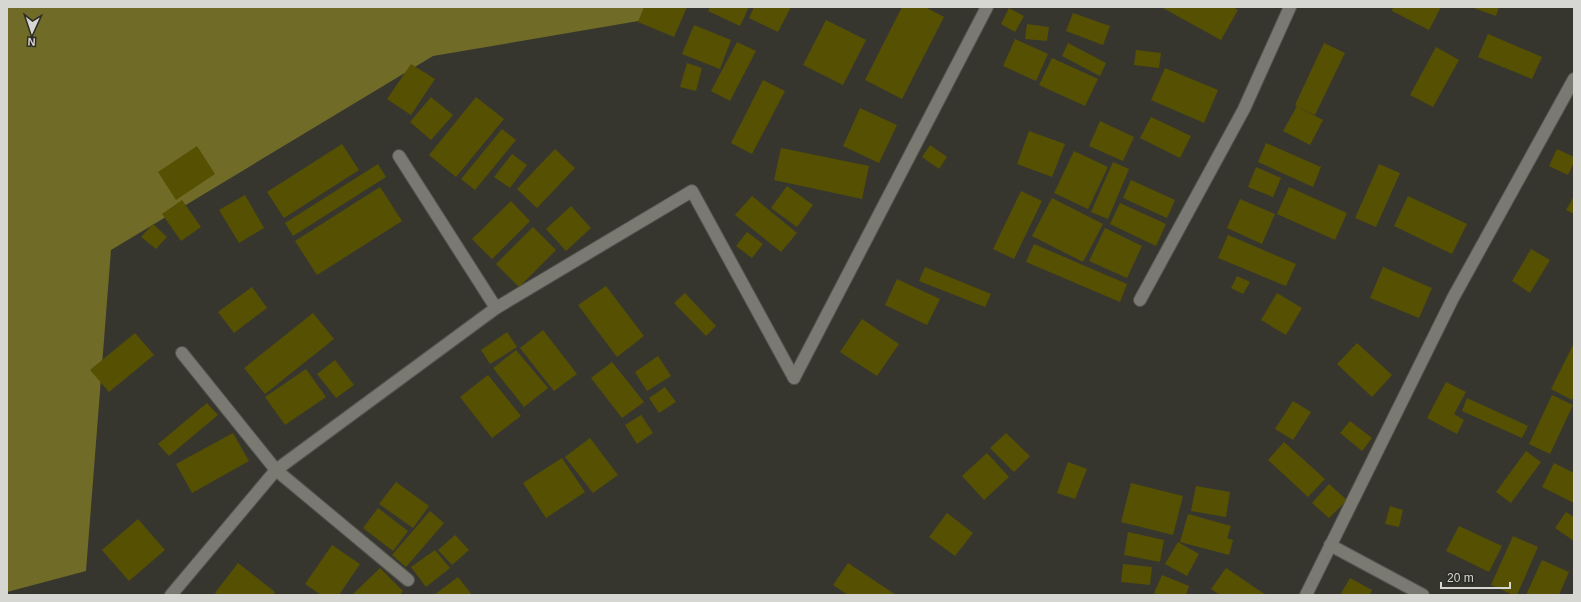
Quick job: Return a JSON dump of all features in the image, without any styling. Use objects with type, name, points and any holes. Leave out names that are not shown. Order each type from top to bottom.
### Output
[{"type":"street","points":[[171,595],[276,470],[496,308],[692,191],[794,378],[987,7]]},
{"type":"street","points":[[1140,300],[1244,110],[1290,7]]},
{"type":"street","points":[[1306,595],[1453,298],[1557,107],[1574,79]]},
{"type":"street","points":[[399,156],[496,308]]},
{"type":"street","points":[[182,353],[276,470],[408,580]]},
{"type":"street","points":[[1330,545],[1423,595]]},
{"type":"shaded area","points":[[7,7],[662,7],[656,18],[433,56],[111,250],[86,571],[7,592]]},
{"type":"building","points":[[644,7],[687,7],[674,37],[638,22]]},
{"type":"building","points":[[710,7],[749,7],[740,26],[708,11]]},
{"type":"building","points":[[754,7],[791,7],[778,32],[749,18]]},
{"type":"building","points":[[902,7],[925,7],[944,17],[902,99],[865,80]]},
{"type":"building","points":[[1161,7],[1233,7],[1238,10],[1221,40]]},
{"type":"building","points":[[1393,7],[1441,7],[1429,30],[1392,11]]},
{"type":"building","points":[[1471,7],[1499,7],[1496,16]]},
{"type":"building","points":[[1009,8],[1024,16],[1015,32],[1001,24]]},
{"type":"building","points":[[1073,13],[1110,26],[1103,45],[1066,31]]},
{"type":"building","points":[[826,20],[866,40],[843,85],[803,65]]},
{"type":"building","points":[[1027,24],[1049,27],[1047,41],[1025,39]]},
{"type":"building","points":[[694,25],[731,40],[720,69],[682,54]]},
{"type":"building","points":[[1488,34],[1542,57],[1532,79],[1478,57]]},
{"type":"building","points":[[1015,39],[1048,54],[1036,81],[1003,66]]},
{"type":"building","points":[[737,42],[756,51],[730,101],[711,91]]},
{"type":"building","points":[[1068,43],[1106,63],[1100,76],[1062,56]]},
{"type":"building","points":[[1324,43],[1345,53],[1315,115],[1298,107],[1323,120],[1310,145],[1283,131],[1297,106],[1295,105]]},
{"type":"building","points":[[1436,47],[1459,60],[1433,107],[1410,95]]},
{"type":"building","points":[[1136,50],[1161,53],[1159,68],[1134,65]]},
{"type":"building","points":[[1052,58],[1098,79],[1085,106],[1039,85]]},
{"type":"building","points":[[687,63],[702,68],[696,91],[680,87]]},
{"type":"building","points":[[411,64],[435,79],[411,115],[387,99]]},
{"type":"building","points":[[1165,68],[1218,90],[1204,123],[1151,100]]},
{"type":"building","points":[[763,80],[785,91],[752,154],[731,143]]},
{"type":"building","points":[[431,97],[453,115],[431,140],[410,122]]},
{"type":"building","points":[[476,97],[504,119],[456,177],[429,155]]},
{"type":"building","points":[[860,108],[897,125],[879,163],[843,146]]},
{"type":"building","points":[[1151,117],[1191,136],[1180,158],[1140,138]]},
{"type":"building","points":[[1100,121],[1134,137],[1123,161],[1089,146]]},
{"type":"building","points":[[502,129],[516,140],[475,190],[461,179]]},
{"type":"building","points":[[1029,131],[1065,144],[1052,177],[1017,164]]},
{"type":"building","points":[[1266,143],[1321,167],[1313,187],[1258,162]]},
{"type":"building","points":[[342,144],[359,170],[284,218],[267,192]]},
{"type":"building","points":[[930,145],[947,157],[939,169],[922,157]]},
{"type":"building","points":[[197,146],[215,174],[176,200],[158,172]]},
{"type":"building","points":[[781,148],[869,166],[862,199],[774,180]]},
{"type":"building","points":[[555,149],[575,168],[537,208],[517,189]]},
{"type":"building","points":[[1557,149],[1574,157],[1574,163],[1568,175],[1549,166]]},
{"type":"building","points":[[1074,151],[1108,167],[1088,209],[1054,193]]},
{"type":"building","points":[[512,154],[527,165],[510,188],[494,177]]},
{"type":"building","points":[[1113,162],[1129,169],[1108,219],[1091,212]]},
{"type":"building","points":[[378,164],[386,177],[293,236],[285,223]]},
{"type":"building","points":[[1379,164],[1400,173],[1376,227],[1355,218]]},
{"type":"building","points":[[1256,167],[1281,178],[1273,197],[1248,187]]},
{"type":"building","points":[[1131,180],[1175,200],[1167,218],[1123,198]]},
{"type":"building","points":[[787,186],[813,205],[797,227],[771,208]]},
{"type":"building","points":[[380,187],[402,221],[317,275],[295,241]]},
{"type":"building","points":[[1289,187],[1347,213],[1335,240],[1277,214]]},
{"type":"building","points":[[1021,191],[1042,201],[1014,259],[993,249]]},
{"type":"building","points":[[245,195],[264,228],[239,243],[219,210]]},
{"type":"building","points":[[752,196],[797,233],[781,252],[735,215]]},
{"type":"building","points":[[1408,196],[1467,224],[1452,254],[1394,226]]},
{"type":"building","points":[[1574,196],[1574,214],[1566,210]]},
{"type":"building","points":[[1052,198],[1103,224],[1083,262],[1032,236]]},
{"type":"building","points":[[1240,199],[1275,214],[1262,244],[1227,228]]},
{"type":"building","points":[[182,200],[201,227],[181,241],[162,214]]},
{"type":"building","points":[[511,201],[530,221],[492,259],[472,239]]},
{"type":"building","points":[[1120,203],[1166,224],[1156,246],[1110,224]]},
{"type":"building","points":[[571,206],[591,228],[566,251],[546,229]]},
{"type":"building","points":[[153,224],[167,237],[156,249],[141,237]]},
{"type":"building","points":[[533,227],[556,250],[519,287],[496,264]]},
{"type":"building","points":[[1105,228],[1142,246],[1127,278],[1089,261]]},
{"type":"building","points":[[747,232],[763,244],[752,258],[736,246]]},
{"type":"building","points":[[1228,235],[1296,264],[1286,286],[1218,258]]},
{"type":"building","points":[[1034,244],[1127,284],[1120,302],[1026,262]]},
{"type":"building","points":[[1531,249],[1550,260],[1530,293],[1512,281]]},
{"type":"building","points":[[925,267],[991,294],[985,307],[919,281]]},
{"type":"building","points":[[1383,267],[1432,288],[1419,318],[1370,298]]},
{"type":"building","points":[[1237,276],[1250,282],[1243,294],[1231,288]]},
{"type":"building","points":[[897,279],[940,299],[927,325],[885,305]]},
{"type":"building","points":[[606,286],[644,336],[617,357],[578,305]]},
{"type":"building","points":[[252,287],[267,308],[234,333],[218,312]]},
{"type":"building","points":[[685,293],[716,326],[706,336],[674,303]]},
{"type":"building","points":[[1277,293],[1302,308],[1286,335],[1261,320]]},
{"type":"building","points":[[313,313],[334,339],[265,394],[244,368]]},
{"type":"building","points":[[862,319],[899,344],[877,376],[840,352]]},
{"type":"building","points":[[543,330],[577,374],[554,391],[520,348]]},
{"type":"building","points":[[507,332],[517,347],[490,364],[481,350]]},
{"type":"building","points":[[135,333],[154,355],[109,392],[90,370]]},
{"type":"building","points":[[1357,343],[1392,375],[1372,397],[1337,364]]},
{"type":"building","points":[[1574,343],[1574,395],[1572,400],[1551,389]]},
{"type":"building","points":[[516,350],[548,388],[524,407],[493,368]]},
{"type":"building","points":[[658,356],[671,376],[647,391],[635,372]]},
{"type":"building","points":[[335,360],[354,385],[336,398],[317,374]]},
{"type":"building","points":[[612,362],[644,402],[622,418],[591,378]]},
{"type":"building","points":[[306,369],[326,397],[285,425],[265,397]]},
{"type":"building","points":[[488,375],[521,416],[492,438],[460,397]]},
{"type":"building","points":[[1446,382],[1466,392],[1454,414],[1464,420],[1457,434],[1427,418]]},
{"type":"building","points":[[665,387],[676,402],[659,413],[649,398]]},
{"type":"building","points":[[1552,395],[1573,405],[1550,454],[1529,444]]},
{"type":"building","points":[[1467,398],[1528,426],[1522,438],[1462,411]]},
{"type":"building","points":[[1293,401],[1311,412],[1293,440],[1275,429]]},
{"type":"building","points":[[207,403],[218,415],[169,456],[158,444]]},
{"type":"building","points":[[641,415],[653,433],[637,444],[625,425]]},
{"type":"building","points":[[1350,421],[1372,438],[1362,451],[1340,433]]},
{"type":"building","points":[[233,433],[249,461],[192,493],[176,464]]},
{"type":"building","points":[[1006,433],[1030,456],[1014,472],[990,448]]},
{"type":"building","points":[[590,438],[618,475],[593,493],[565,457]]},
{"type":"building","points":[[1284,442],[1325,479],[1308,497],[1268,460]]},
{"type":"building","points":[[1526,451],[1541,462],[1511,503],[1496,492]]},
{"type":"building","points":[[987,453],[1009,477],[984,500],[962,476]]},
{"type":"building","points":[[562,458],[585,492],[546,518],[523,483]]},
{"type":"building","points":[[1068,462],[1087,469],[1075,499],[1057,493]]},
{"type":"building","points":[[1554,463],[1574,473],[1574,503],[1542,487]]},
{"type":"building","points":[[396,482],[429,506],[413,528],[379,504]]},
{"type":"building","points":[[1131,483],[1183,496],[1173,535],[1121,522]]},
{"type":"building","points":[[1329,484],[1347,500],[1329,518],[1312,503]]},
{"type":"building","points":[[1196,486],[1230,492],[1226,517],[1191,511]]},
{"type":"building","points":[[1390,506],[1403,510],[1399,527],[1385,524]]},
{"type":"building","points":[[378,508],[408,531],[393,551],[363,528]]},
{"type":"building","points":[[430,511],[444,523],[406,567],[392,555]]},
{"type":"building","points":[[1566,512],[1574,517],[1574,541],[1555,528]]},
{"type":"building","points":[[947,513],[973,533],[955,556],[929,537]]},
{"type":"building","points":[[1188,514],[1231,526],[1227,538],[1233,540],[1229,555],[1180,542]]},
{"type":"building","points":[[138,519],[165,550],[129,581],[102,550]]},
{"type":"building","points":[[1459,526],[1502,546],[1489,572],[1446,551]]},
{"type":"building","points":[[1128,532],[1164,540],[1160,562],[1124,555]]},
{"type":"building","points":[[455,535],[469,550],[452,565],[438,550]]},
{"type":"building","points":[[1513,536],[1538,547],[1517,595],[1513,595],[1491,585]]},
{"type":"building","points":[[1178,542],[1199,554],[1187,576],[1165,564]]},
{"type":"building","points":[[332,545],[360,564],[339,595],[321,595],[305,584]]},
{"type":"building","points":[[435,550],[450,568],[426,587],[411,567]]},
{"type":"building","points":[[1542,560],[1569,572],[1559,595],[1526,595]]},
{"type":"building","points":[[238,563],[275,592],[273,595],[218,595],[215,593]]},
{"type":"building","points":[[848,563],[896,595],[848,595],[833,585]]},
{"type":"building","points":[[1123,564],[1152,567],[1150,585],[1121,582]]},
{"type":"building","points":[[380,568],[403,591],[400,595],[352,595]]},
{"type":"building","points":[[1226,568],[1266,595],[1220,595],[1211,589]]},
{"type":"building","points":[[1162,575],[1189,586],[1186,595],[1159,595],[1154,593]]},
{"type":"building","points":[[458,577],[472,595],[434,595]]},
{"type":"building","points":[[1350,578],[1372,590],[1370,595],[1340,595]]}]
